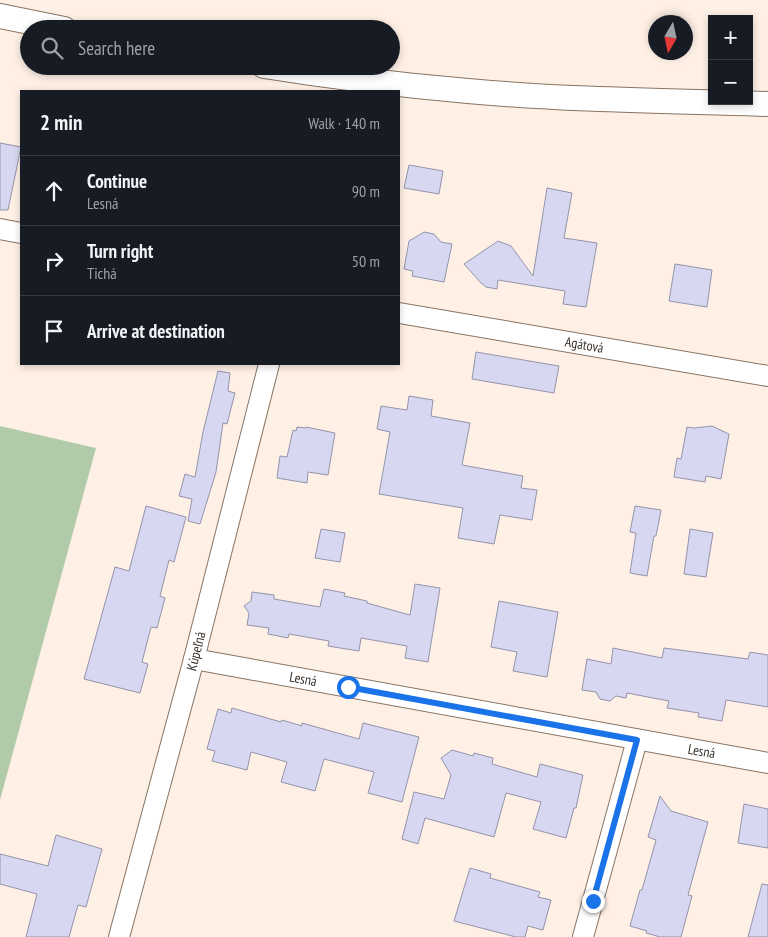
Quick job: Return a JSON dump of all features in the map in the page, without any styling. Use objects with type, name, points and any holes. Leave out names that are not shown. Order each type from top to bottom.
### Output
[{"type":"street","points":[[0,16],[20,20]]},
{"type":"street","points":[[301,75],[343,85],[580,98],[768,104]]},
{"type":"street","points":[[0,228],[20,233]]},
{"type":"street","name":"Agátová","points":[[400,313],[768,376]]},
{"type":"street","name":"Kúpeľná","points":[[120,937],[194,659],[269,365]]},
{"type":"street","name":"Lesná","points":[[194,659],[768,763]]},
{"type":"street","points":[[583,937],[637,740]]},
{"type":"green space","points":[[0,426],[96,448],[0,800]]},
{"type":"building","points":[[0,143],[20,147],[20,152],[8,210],[0,210]]},
{"type":"building","points":[[409,165],[443,171],[439,194],[404,188]]},
{"type":"building","points":[[547,188],[572,193],[564,238],[597,243],[586,307],[563,304],[565,291],[498,280],[497,289],[486,287],[464,264],[498,241],[511,246],[533,276]]},
{"type":"building","points":[[424,232],[434,234],[441,242],[452,244],[444,282],[412,276],[413,271],[404,269],[409,241]]},
{"type":"building","points":[[675,264],[712,270],[707,307],[669,301]]},
{"type":"building","points":[[476,352],[559,366],[554,393],[472,379]]},
{"type":"building","points":[[218,371],[230,373],[228,391],[235,393],[227,424],[223,423],[216,472],[200,524],[188,521],[192,499],[179,496],[185,474],[195,477],[203,432]]},
{"type":"building","points":[[409,396],[433,400],[431,416],[470,423],[462,465],[523,476],[521,488],[537,490],[532,520],[500,515],[494,544],[458,538],[463,508],[379,494],[390,432],[377,429],[381,406],[407,410]]},
{"type":"building","points":[[712,426],[729,434],[721,479],[706,476],[705,482],[674,477],[677,458],[681,459],[687,427]]},
{"type":"building","points":[[297,427],[335,433],[328,475],[308,472],[307,483],[277,478],[280,456],[287,457],[293,430],[296,431]]},
{"type":"building","points":[[146,506],[186,517],[174,562],[169,560],[160,596],[165,598],[157,628],[151,627],[142,662],[148,664],[140,693],[84,679],[115,567],[129,571]]},
{"type":"building","points":[[635,506],[661,510],[647,576],[630,573],[636,533],[630,532]]},
{"type":"building","points":[[321,529],[345,533],[340,562],[315,558]]},
{"type":"building","points":[[690,529],[713,533],[706,577],[684,574]]},
{"type":"building","points":[[415,584],[440,588],[428,662],[405,658],[407,646],[361,638],[359,651],[328,646],[329,641],[289,634],[288,638],[268,634],[269,628],[247,625],[249,613],[244,606],[251,601],[252,592],[274,595],[274,599],[320,607],[324,589],[345,593],[344,596],[367,601],[367,603],[410,615]]},
{"type":"building","points":[[499,601],[558,612],[547,677],[513,671],[517,652],[491,647]]},
{"type":"building","points":[[613,648],[662,658],[664,648],[748,659],[750,652],[768,655],[768,707],[726,700],[722,721],[698,717],[699,713],[667,708],[669,701],[627,693],[626,698],[616,696],[610,701],[600,699],[596,692],[582,690],[587,659],[611,664]]},
{"type":"building","points":[[232,708],[281,722],[282,720],[302,726],[302,723],[359,739],[363,723],[419,737],[402,802],[368,793],[374,772],[324,759],[315,791],[281,782],[287,762],[251,752],[247,770],[212,761],[215,751],[207,749],[218,709],[231,713]]},
{"type":"building","points":[[452,750],[473,756],[474,753],[493,758],[492,764],[537,777],[540,764],[583,775],[576,808],[574,808],[566,838],[533,829],[541,802],[506,793],[494,837],[425,818],[418,844],[402,839],[414,792],[444,799],[451,775],[441,758]]},
{"type":"building","points":[[660,796],[671,811],[708,822],[688,895],[692,896],[681,937],[660,937],[630,926],[656,840],[648,837]]},
{"type":"building","points":[[744,804],[768,809],[768,848],[738,843]]},
{"type":"building","points":[[56,835],[102,849],[86,907],[78,905],[69,937],[26,937],[37,894],[0,884],[0,854],[48,866]]},
{"type":"building","points":[[470,868],[491,874],[490,878],[540,892],[538,897],[551,900],[543,930],[528,926],[525,937],[516,937],[454,921]]},
{"type":"building","points":[[762,884],[768,885],[768,937],[748,937]]},
{"type":"route","points":[[348,687],[637,740],[593,901]]}]
